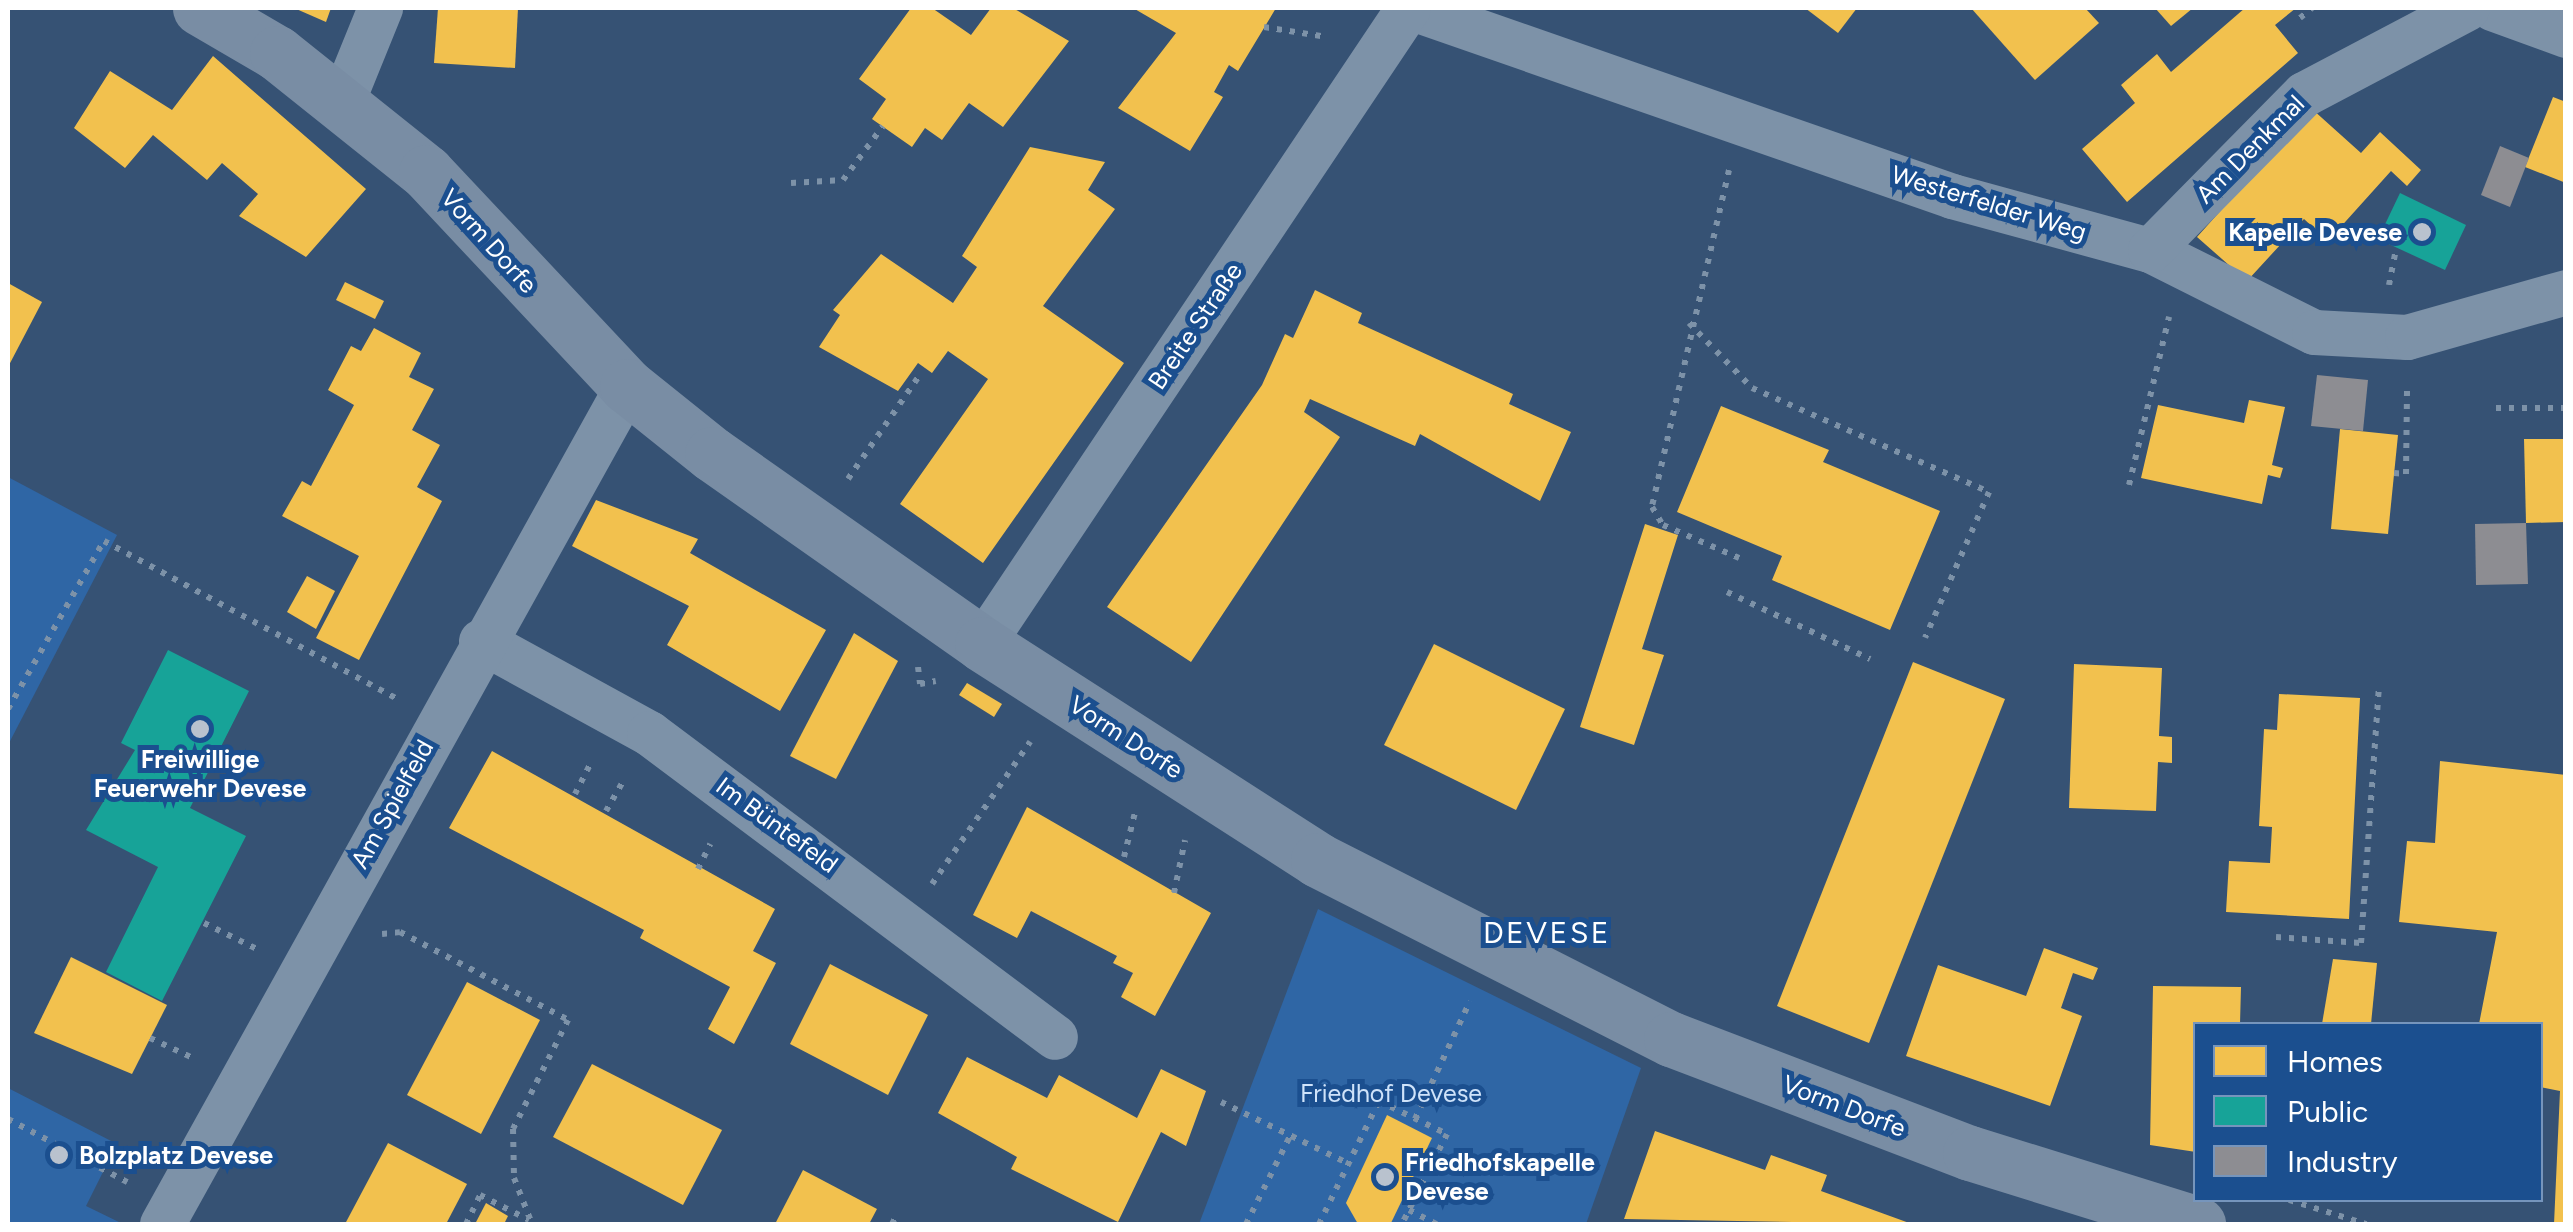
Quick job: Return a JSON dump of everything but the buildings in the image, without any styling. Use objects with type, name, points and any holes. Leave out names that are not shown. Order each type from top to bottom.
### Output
[{"type":"main road","name":"Vorm Dorfe","points":[[200,8],[342,104],[426,172],[627,386],[812,530],[1318,860],[1600,1007],[1879,1120],[2198,1224]]},
{"type":"street","points":[[342,104],[380,8]]},
{"type":"street","name":"Westerfelder Weg","points":[[1410,8],[1952,196],[2150,250],[2290,323],[2366,340],[2566,292]]},
{"type":"street","name":"Breite Straße","points":[[982,644],[1410,8]]},
{"type":"street","name":"Am Denkmal","points":[[2150,250],[2304,94],[2467,8]]},
{"type":"street","points":[[2492,8],[2566,36]]},
{"type":"street","name":"Am Spielfeld","points":[[167,1219],[482,641],[627,386]]},
{"type":"street","name":"Im Büntefeld","points":[[482,641],[649,733],[906,921],[1055,1036]]},
{"type":"path","points":[[2300,18],[2312,8]]},
{"type":"path","points":[[1264,27],[1329,38]]},
{"type":"path","points":[[791,183],[843,180],[883,126]]},
{"type":"path","points":[[1733,153],[1689,323],[1693,352],[1652,506],[1663,526],[1739,558]]},
{"type":"path","points":[[2129,485],[2172,304]]},
{"type":"path","points":[[1689,323],[1752,388],[1989,492],[1925,638]]},
{"type":"path","points":[[812,530],[921,373]]},
{"type":"path","points":[[2394,473],[2406,474],[2407,391]]},
{"type":"path","points":[[2496,408],[2566,408]]},
{"type":"path","points":[[8,709],[104,542],[438,721]]},
{"type":"path","points":[[1727,592],[1870,658]]},
{"type":"path","points":[[2276,937],[2361,943],[2379,688]]},
{"type":"path","points":[[906,921],[1040,729]]},
{"type":"path","points":[[575,794],[583,778]]},
{"type":"path","points":[[606,810],[618,790]]},
{"type":"path","points":[[1123,832],[1124,857]]},
{"type":"path","points":[[698,869],[707,851]]},
{"type":"path","points":[[1174,893],[1175,867]]},
{"type":"path","points":[[316,943],[400,932],[568,1020],[512,1130],[509,1154],[531,1222]]},
{"type":"path","points":[[1415,1119],[1472,995]]},
{"type":"path","points":[[1221,1102],[1349,1164]]},
{"type":"path","points":[[1319,1224],[1379,1102],[1446,1134],[1402,1224]]},
{"type":"path","points":[[8,1118],[167,1219]]},
{"type":"path","points":[[1246,1224],[1290,1136]]},
{"type":"path","points":[[466,1224],[480,1196],[531,1222]]},
{"type":"path","points":[[2295,1202],[2366,1224]]},
{"type":"path","points":[[1409,1210],[1438,1224]]},
{"type":"green space","points":[[8,477],[117,535],[8,745]]},
{"type":"green space","name":"Friedhof Devese","points":[[1318,909],[1641,1068],[1586,1224],[1199,1224]]},
{"type":"green space","name":"Bolzplatz Devese","points":[[8,1088],[117,1144],[86,1206],[123,1224],[8,1224]]},
{"type":"place","name":"Kapelle Devese","points":[[2422,232]]},
{"type":"place","name":"Freiwillige Feuerwehr Devese","points":[[200,729]]},
{"type":"place","name":"Bolzplatz Devese","points":[[59,1155]]},
{"type":"place","name":"Friedhofskapelle Devese","points":[[1385,1177]]},
{"type":"district","name":"DEVESE","points":[[1547,933]]}]
